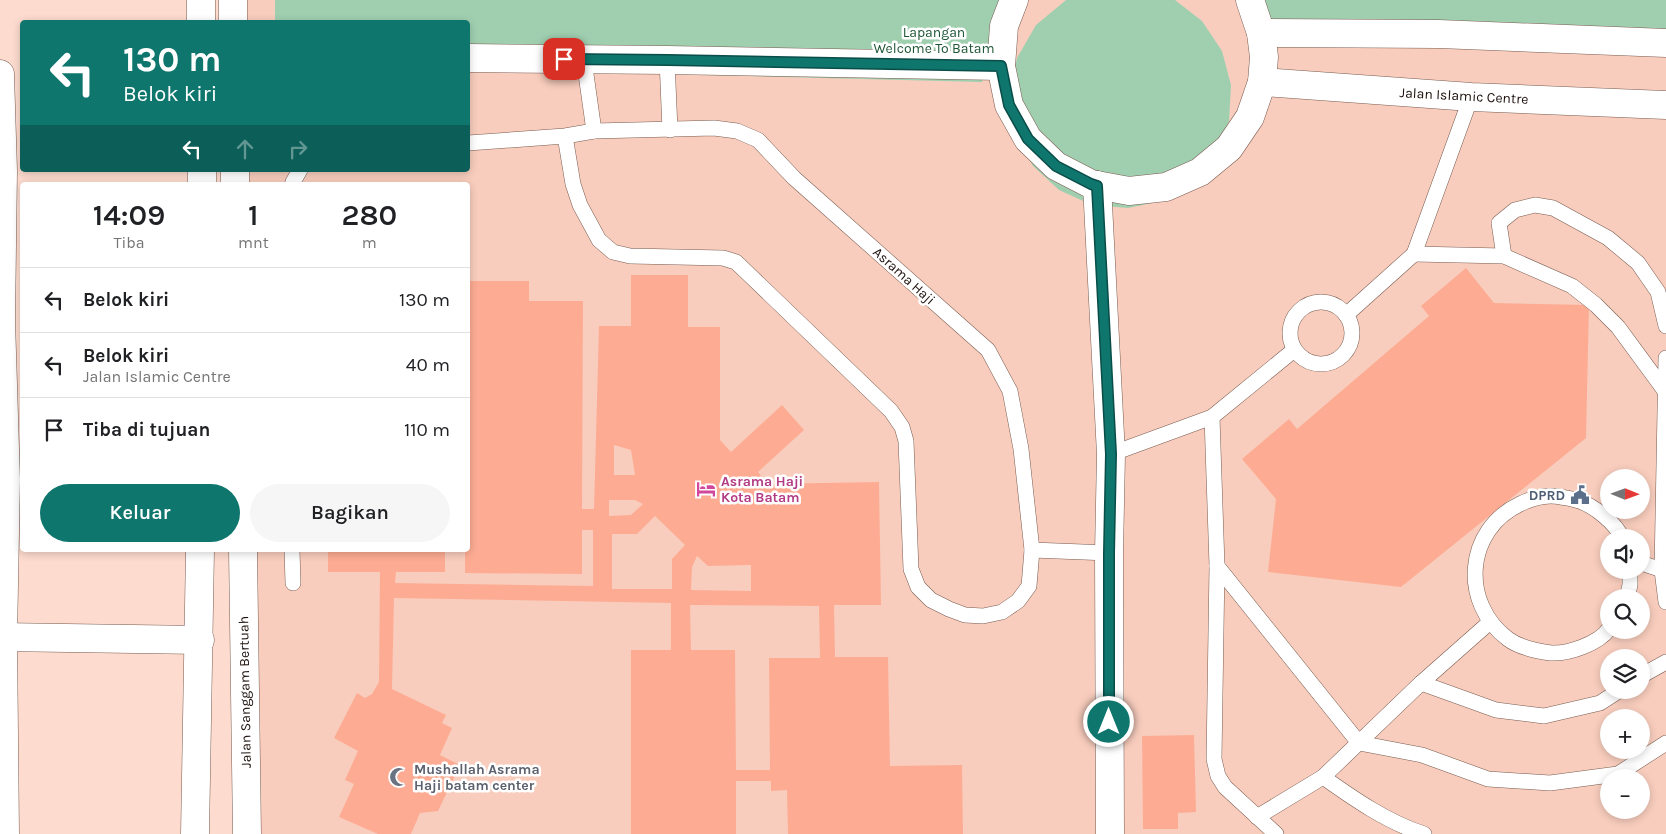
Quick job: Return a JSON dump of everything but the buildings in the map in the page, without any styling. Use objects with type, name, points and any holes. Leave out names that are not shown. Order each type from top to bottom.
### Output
[{"type":"street","points":[[201,0],[201,20]]},
{"type":"street","points":[[233,0],[233,20]]},
{"type":"street","points":[[1014,0],[1004,26],[1001,66],[1009,105],[1028,139],[1056,166],[1091,184],[1129,191],[1166,187],[1200,172],[1229,148],[1250,117],[1262,82],[1264,57],[1262,33],[1250,0]]},
{"type":"street","points":[[1262,33],[1439,34],[1666,43]]},
{"type":"street","points":[[470,58],[1001,66]]},
{"type":"street","points":[[0,74],[8,321],[3,480],[2,637],[2,786],[5,834]]},
{"type":"street","name":"Jalan Islamic Centre","points":[[1262,82],[1471,97],[1666,105]]},
{"type":"street","points":[[1097,186],[1111,454],[1109,553],[1110,834]]},
{"type":"street","points":[[195,834],[200,640],[200,552]]},
{"type":"street","name":"Jalan Sanggam Bertuah","points":[[243,552],[247,834]]},
{"type":"street","points":[[2,637],[200,640]]},
{"type":"lane","points":[[584,60],[594,132]]},
{"type":"lane","points":[[668,60],[670,130]]},
{"type":"lane","points":[[1346,315],[1414,254],[1471,97]]},
{"type":"lane","name":"Asrama Haji","points":[[470,143],[594,132],[714,128],[737,131],[758,140],[794,178],[988,350],[1010,391],[1021,449],[1032,550],[1029,586],[1018,601],[1002,612],[983,616],[965,615],[931,600],[918,587],[911,569],[906,441],[902,427],[891,411],[736,262],[723,258],[630,256],[613,252],[599,240],[580,205],[573,184],[565,136]]},
{"type":"lane","points":[[1504,256],[1499,223],[1515,210],[1535,205],[1553,208],[1608,238],[1638,262],[1658,292],[1666,326]]},
{"type":"lane","points":[[1414,254],[1504,256],[1572,286],[1596,305],[1618,327],[1665,391]]},
{"type":"lane","points":[[1313,302],[1334,304],[1346,315],[1352,330],[1351,341],[1347,352],[1339,359],[1329,364],[1318,365],[1309,363],[1294,350],[1290,341],[1291,321],[1304,306],[1313,302]]},
{"type":"lane","points":[[1111,454],[1212,417],[1294,350]]},
{"type":"lane","points":[[1666,358],[1664,570],[1666,602]]},
{"type":"lane","points":[[1212,417],[1218,566],[1214,759],[1218,776],[1225,787],[1276,834]]},
{"type":"lane","points":[[1600,635],[1584,647],[1558,654],[1532,651],[1508,640],[1490,622],[1478,600],[1474,575],[1478,550],[1490,527],[1508,510],[1530,499],[1556,496],[1580,501],[1603,514],[1615,529]]},
{"type":"lane","points":[[1032,550],[1109,553]]},
{"type":"lane","points":[[292,552],[293,584]]},
{"type":"lane","points":[[1218,566],[1359,743],[1422,755],[1488,779],[1550,783],[1618,774],[1666,743]]},
{"type":"lane","points":[[1650,566],[1664,570]]},
{"type":"lane","points":[[1257,817],[1323,777],[1421,683],[1490,622]]},
{"type":"lane","points":[[1650,671],[1666,662]]},
{"type":"lane","points":[[1421,683],[1496,710],[1544,716],[1600,703],[1606,699]]},
{"type":"lane","points":[[1323,777],[1370,809],[1407,829],[1424,834]]},
{"type":"shaded area","points":[[233,0],[1666,0],[1666,834],[247,834],[243,552],[470,552],[470,182],[235,182],[235,172],[470,172],[470,20],[233,20]]},
{"type":"green space","name":"Lapangan Welcome To Batam","points":[[275,0],[1014,0],[1006,8],[982,82],[470,69],[470,20],[275,20]]},
{"type":"green space","points":[[1066,0],[1175,0],[1202,21],[1222,51],[1231,85],[1229,121],[1216,154],[1162,201],[1128,208],[1092,205],[1059,190],[1033,166],[1015,133],[1009,95],[1017,58],[1036,25]]},
{"type":"green space","points":[[1256,0],[1666,0],[1666,38],[1276,28]]},
{"type":"place","name":"Asrama Haji Kota Batam","points":[[706,489]]},
{"type":"place","name":"DPRD","points":[[1580,495]]},
{"type":"place","name":"Mushallah Asrama Haji batam center","points":[[399,777]]},
{"type":"route","points":[[564,59],[1001,66],[1009,105],[1028,139],[1056,166],[1097,186],[1111,454],[1109,722]]}]
